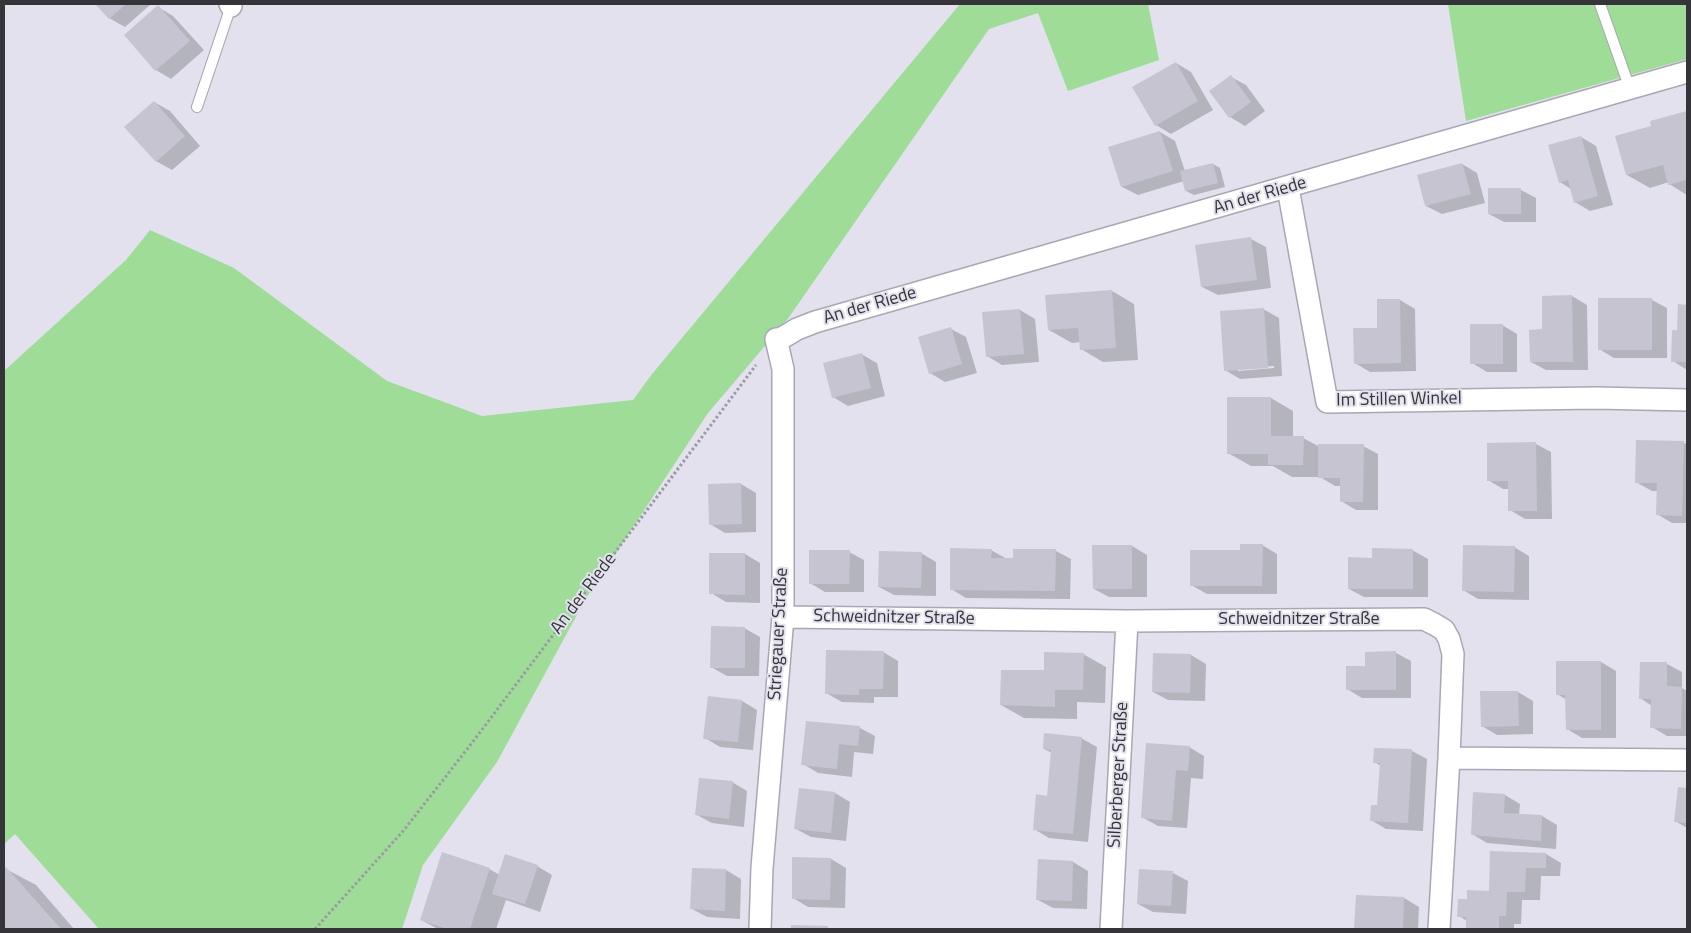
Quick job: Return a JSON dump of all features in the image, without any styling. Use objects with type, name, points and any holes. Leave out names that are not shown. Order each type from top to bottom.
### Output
[{"type":"street","name":"An der Riede","points":[[776,339],[815,322],[1288,188],[1687,72]]},
{"type":"street","name":"Im Stillen Winkel","points":[[1288,188],[1327,402],[1596,398],[1687,400]]},
{"type":"street","name":"Striegauer Straße","points":[[760,929],[762,868],[783,617],[783,370],[776,339]]},
{"type":"street","name":"Schweidnitzer Straße","points":[[783,617],[1127,621],[1424,619],[1444,630],[1449,639],[1453,654],[1439,929]]},
{"type":"street","name":"Silberberger Straße","points":[[1111,929],[1127,621]]},
{"type":"street","points":[[1449,758],[1687,760]]},
{"type":"lane","points":[[1600,4],[1630,89]]},
{"type":"lane","points":[[197,107],[231,5]]},
{"type":"path","name":"An der Riede","points":[[315,929],[410,822],[475,739],[776,339]]},
{"type":"green space","points":[[960,4],[1148,4],[1159,60],[1068,91],[1038,13],[989,29],[787,320],[708,413],[585,600],[497,762],[423,865],[402,929],[99,929],[15,834],[4,844],[4,371],[126,260],[150,230],[234,268],[387,381],[482,416],[633,400],[652,374]]},
{"type":"green space","points":[[1448,4],[1687,4],[1687,59],[1466,121]]},
{"type":"building","points":[[95,4],[126,4],[109,19]]},
{"type":"building","points":[[158,5],[190,41],[155,71],[124,35]]},
{"type":"building","points":[[1176,62],[1198,101],[1155,126],[1132,87]]},
{"type":"building","points":[[1231,75],[1251,102],[1229,118],[1209,91]]},
{"type":"building","points":[[154,101],[185,136],[156,162],[124,127]]},
{"type":"building","points":[[1687,111],[1687,180],[1668,185],[1663,165],[1626,175],[1615,136],[1651,126],[1650,121]]},
{"type":"building","points":[[1160,131],[1173,171],[1121,187],[1108,147]]},
{"type":"building","points":[[1581,136],[1598,196],[1574,203],[1568,180],[1559,183],[1548,145]]},
{"type":"building","points":[[1213,163],[1218,183],[1185,191],[1180,171]]},
{"type":"building","points":[[1462,163],[1471,194],[1425,206],[1417,175]]},
{"type":"building","points":[[1488,188],[1521,188],[1521,214],[1488,214]]},
{"type":"building","points":[[1251,237],[1257,280],[1201,287],[1195,245]]},
{"type":"building","points":[[1112,290],[1116,348],[1080,350],[1078,328],[1048,330],[1045,295]]},
{"type":"building","points":[[1572,295],[1573,362],[1530,362],[1529,330],[1542,329],[1542,296]]},
{"type":"building","points":[[1598,298],[1652,298],[1652,350],[1598,350]]},
{"type":"building","points":[[1377,299],[1400,299],[1401,363],[1354,364],[1353,328],[1377,328]]},
{"type":"building","points":[[1678,304],[1687,305],[1687,362],[1671,362],[1672,330],[1677,330]]},
{"type":"building","points":[[1264,308],[1268,368],[1224,371],[1220,311]]},
{"type":"building","points":[[1020,309],[1024,354],[986,357],[982,312]]},
{"type":"building","points":[[1470,324],[1503,324],[1503,364],[1470,364]]},
{"type":"building","points":[[951,327],[962,364],[929,374],[918,337]]},
{"type":"building","points":[[862,353],[871,388],[832,398],[823,363]]},
{"type":"building","points":[[1227,397],[1271,397],[1271,436],[1304,436],[1303,465],[1268,465],[1268,454],[1227,454]]},
{"type":"building","points":[[1636,440],[1684,441],[1682,516],[1656,515],[1657,483],[1635,483]]},
{"type":"building","points":[[1536,442],[1537,511],[1508,511],[1508,481],[1487,481],[1487,443]]},
{"type":"building","points":[[1318,444],[1364,444],[1363,502],[1340,502],[1340,478],[1318,478]]},
{"type":"building","points":[[741,483],[742,524],[709,525],[708,484]]},
{"type":"building","points":[[1240,544],[1263,544],[1262,586],[1190,586],[1190,550],[1240,550]]},
{"type":"building","points":[[1092,545],[1132,545],[1132,589],[1093,589]]},
{"type":"building","points":[[1463,545],[1515,546],[1514,592],[1462,591]]},
{"type":"building","points":[[950,548],[992,549],[991,558],[1013,558],[1013,549],[1056,549],[1055,591],[950,590]]},
{"type":"building","points":[[1372,548],[1413,549],[1413,589],[1348,589],[1348,557],[1372,558]]},
{"type":"building","points":[[809,550],[850,550],[849,584],[809,584]]},
{"type":"building","points":[[879,551],[922,552],[921,588],[878,587]]},
{"type":"building","points":[[709,553],[745,553],[745,595],[709,594]]},
{"type":"building","points":[[711,626],[745,627],[745,668],[710,668]]},
{"type":"building","points":[[826,650],[884,651],[883,689],[859,689],[859,695],[825,694]]},
{"type":"building","points":[[1396,651],[1396,690],[1346,690],[1346,666],[1365,666],[1365,652]]},
{"type":"building","points":[[1044,652],[1084,653],[1083,690],[1055,690],[1055,707],[1000,705],[1001,670],[1044,670]]},
{"type":"building","points":[[1153,653],[1191,654],[1190,693],[1152,692]]},
{"type":"building","points":[[1556,661],[1601,661],[1601,730],[1566,730],[1565,695],[1556,695]]},
{"type":"building","points":[[1640,662],[1667,662],[1667,686],[1682,687],[1681,729],[1650,728],[1651,699],[1639,699]]},
{"type":"building","points":[[1480,691],[1518,691],[1519,726],[1481,727]]},
{"type":"building","points":[[708,696],[742,700],[738,742],[703,739]]},
{"type":"building","points":[[806,721],[860,726],[858,746],[839,744],[837,769],[801,765]]},
{"type":"building","points":[[1044,733],[1082,737],[1073,834],[1033,830],[1036,794],[1047,796],[1051,750],[1043,749]]},
{"type":"building","points":[[1146,743],[1190,746],[1188,771],[1176,770],[1172,821],[1141,818]]},
{"type":"building","points":[[1374,748],[1412,749],[1408,823],[1370,821],[1371,805],[1377,805],[1380,763],[1373,763]]},
{"type":"building","points":[[699,778],[733,781],[729,819],[695,815]]},
{"type":"building","points":[[1678,787],[1687,788],[1687,823],[1674,822]]},
{"type":"building","points":[[799,788],[835,792],[831,833],[794,829]]},
{"type":"building","points":[[1473,792],[1505,794],[1504,813],[1542,815],[1541,841],[1471,835]]},
{"type":"building","points":[[1490,851],[1546,853],[1546,868],[1526,868],[1525,892],[1507,892],[1506,916],[1499,916],[1499,929],[1466,929],[1466,917],[1457,917],[1458,899],[1467,899],[1467,890],[1489,891]]},
{"type":"building","points":[[442,852],[490,868],[470,929],[447,929],[420,920]]},
{"type":"building","points":[[505,854],[538,865],[525,904],[492,894]]},
{"type":"building","points":[[792,857],[831,858],[830,900],[792,899]]},
{"type":"building","points":[[1038,859],[1073,861],[1072,901],[1036,900]]},
{"type":"building","points":[[6,867],[61,929],[4,929],[4,869]]},
{"type":"building","points":[[692,868],[726,869],[725,911],[690,909]]},
{"type":"building","points":[[1139,869],[1173,871],[1171,906],[1137,904]]},
{"type":"building","points":[[1356,895],[1404,897],[1403,929],[1354,929]]},
{"type":"building","points":[[791,925],[828,926],[828,929],[791,929]]}]
